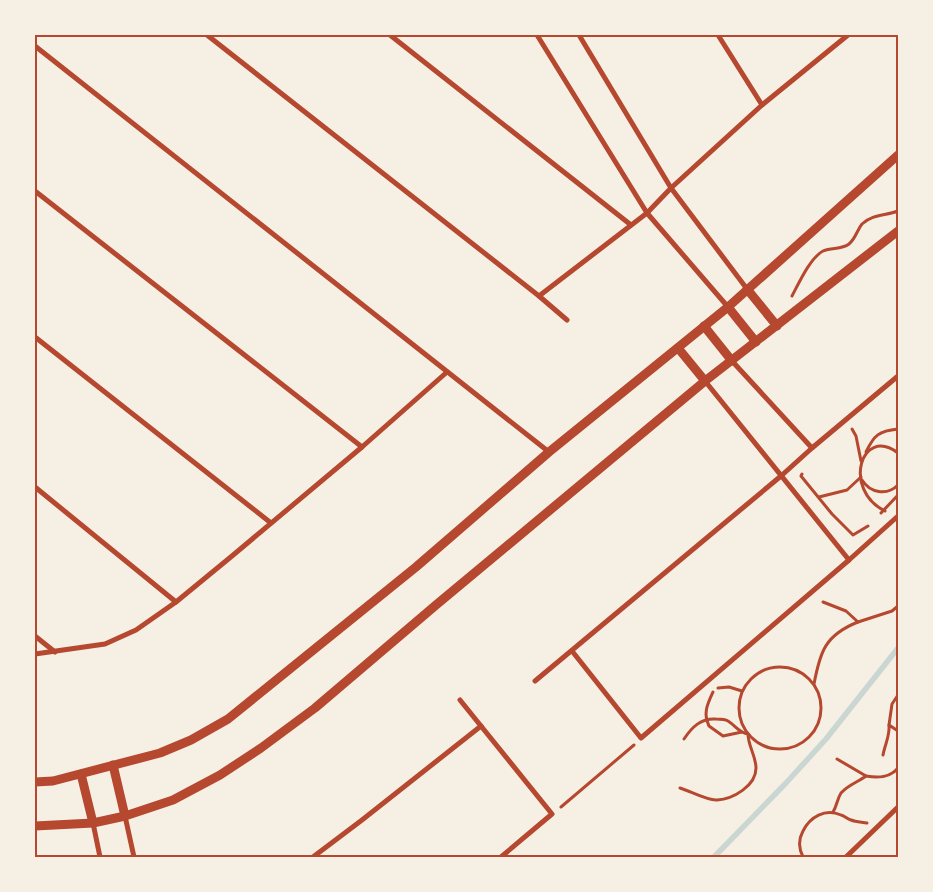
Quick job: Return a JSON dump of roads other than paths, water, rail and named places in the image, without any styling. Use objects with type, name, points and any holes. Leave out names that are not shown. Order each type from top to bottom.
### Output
[{"type":"street","points":[[207,35],[567,320]]},
{"type":"street","points":[[390,35],[631,225]]},
{"type":"street","points":[[537,35],[647,213],[756,342]]},
{"type":"street","points":[[579,35],[671,188],[777,326]]},
{"type":"street","points":[[718,35],[762,105]]},
{"type":"street","points":[[539,296],[647,213],[671,188],[762,105],[848,35]]},
{"type":"street","points":[[35,46],[549,452]]},
{"type":"street","points":[[35,782],[53,781],[160,753],[191,740],[228,719],[409,573],[549,452],[728,307],[898,155]]},
{"type":"street","points":[[35,191],[362,447]]},
{"type":"street","points":[[35,826],[93,823],[124,816],[173,800],[220,775],[261,748],[315,708],[705,381],[898,231]]},
{"type":"street","points":[[704,326],[732,361],[812,448]]},
{"type":"street","points":[[35,337],[271,523]]},
{"type":"street","points":[[678,348],[849,560]]},
{"type":"street","points":[[35,654],[105,644],[136,630],[176,602],[362,447],[447,372]]},
{"type":"street","points":[[535,681],[898,376]]},
{"type":"street","points":[[35,487],[176,602]]},
{"type":"street","points":[[572,651],[641,738],[898,516]]},
{"type":"street","points":[[35,636],[55,652]]},
{"type":"street","points":[[460,700],[552,814],[501,857]]},
{"type":"street","points":[[313,857],[481,726]]},
{"type":"street","points":[[113,765],[134,857]]},
{"type":"street","points":[[81,774],[100,857]]},
{"type":"street","points":[[846,857],[898,807]]},
{"type":"waterway","points":[[714,857],[826,739],[898,648]]}]
